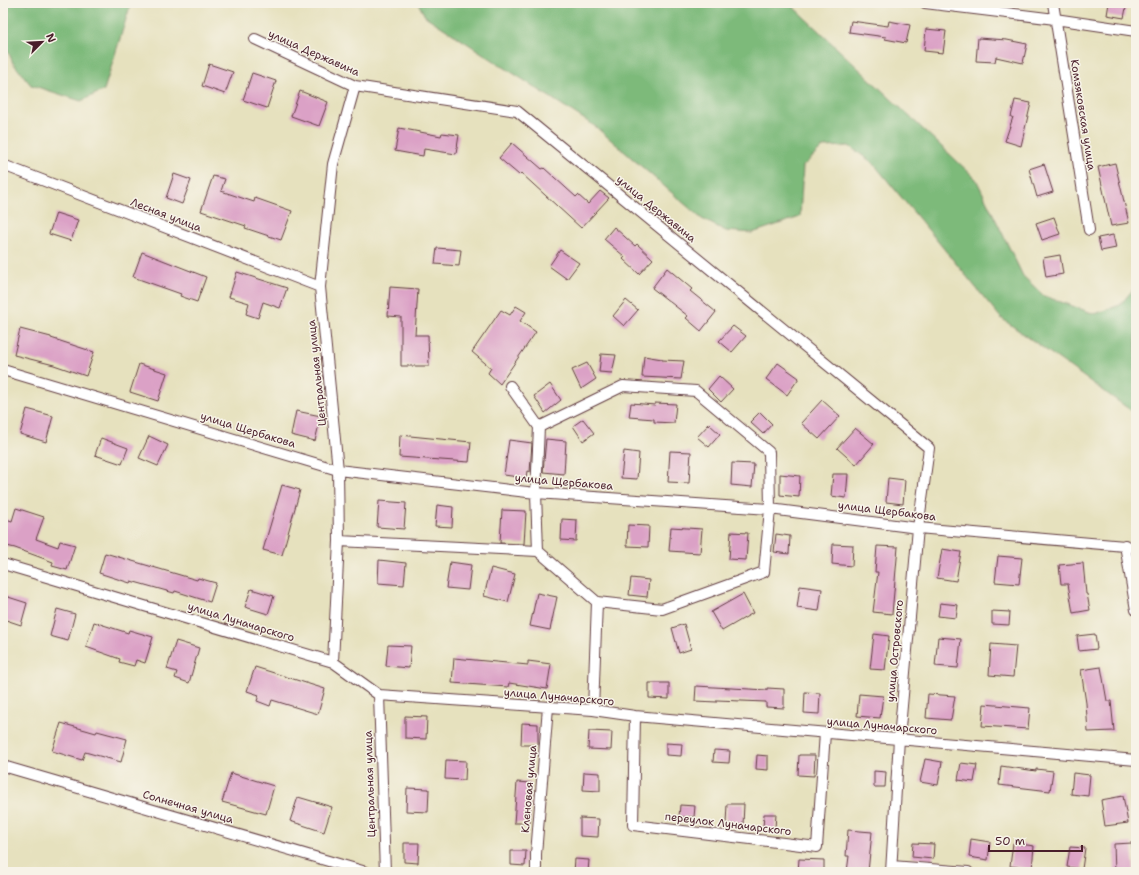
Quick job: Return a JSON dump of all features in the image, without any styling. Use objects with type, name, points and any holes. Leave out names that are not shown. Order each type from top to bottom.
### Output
[{"type":"street","points":[[925,3],[1055,19],[1136,31]]},
{"type":"street","name":"Комзяковская улица","points":[[1053,3],[1088,230]]},
{"type":"street","name":"улица Державина","points":[[255,39],[355,86],[517,111],[929,448],[918,528]]},
{"type":"street","name":"Центральная улица","points":[[333,662],[339,541],[338,470],[320,287],[333,164],[355,86]]},
{"type":"street","name":"Лесная улица","points":[[3,165],[320,287]]},
{"type":"street","name":"улица Щербакова","points":[[3,370],[338,470],[536,493],[770,509],[918,528],[1136,547]]},
{"type":"street","points":[[510,386],[539,427],[536,493],[538,551]]},
{"type":"street","points":[[339,541],[538,551],[597,602],[662,609],[764,572],[770,509],[769,452],[696,391],[622,386],[539,427]]},
{"type":"street","name":"улица Островского","points":[[892,869],[899,740],[918,528]]},
{"type":"street","points":[[1125,545],[1136,610]]},
{"type":"street","name":"улица Луначарского","points":[[3,564],[333,662],[379,695],[593,710],[635,716],[1136,760]]},
{"type":"street","points":[[593,710],[597,602]]},
{"type":"street","name":"Центральная улица","points":[[379,695],[385,872]]},
{"type":"street","name":"Кленовая улица","points":[[536,872],[536,854],[548,707]]},
{"type":"street","name":"переулок Луначарского","points":[[635,716],[632,825],[817,847],[825,733]]},
{"type":"street","name":"Солнечная улица","points":[[3,766],[366,872]]},
{"type":"street","points":[[892,869],[968,872]]},
{"type":"green space","points":[[3,3],[131,3],[104,90],[81,101],[31,85],[13,63],[3,39]]},
{"type":"green space","points":[[418,3],[789,3],[976,179],[1023,276],[1044,296],[1095,314],[1120,305],[1136,286],[1136,414],[1001,318],[873,163],[849,146],[823,147],[803,166],[800,217],[752,233],[726,231],[702,219],[596,127],[425,16]]},
{"type":"building","points":[[1109,3],[1127,3],[1124,18],[1107,15]]},
{"type":"building","points":[[851,21],[888,26],[889,21],[910,25],[906,43],[885,39],[886,37],[849,32]]},
{"type":"building","points":[[926,29],[946,31],[943,53],[924,51]]},
{"type":"building","points":[[978,38],[1007,40],[1027,44],[1023,63],[996,57],[995,62],[976,61]]},
{"type":"building","points":[[209,64],[233,72],[225,94],[202,86]]},
{"type":"building","points":[[252,73],[276,81],[267,108],[243,100]]},
{"type":"building","points":[[300,91],[328,102],[319,126],[291,116]]},
{"type":"building","points":[[1015,100],[1031,103],[1021,146],[1005,141],[1013,117],[1011,117]]},
{"type":"building","points":[[399,128],[441,136],[442,133],[459,135],[456,154],[424,149],[423,156],[395,151]]},
{"type":"building","points":[[512,143],[542,169],[544,168],[576,197],[578,195],[588,204],[600,191],[609,198],[581,228],[521,173],[519,175],[499,158]]},
{"type":"building","points":[[1115,163],[1129,223],[1111,226],[1098,167]]},
{"type":"building","points":[[1044,164],[1053,192],[1037,197],[1029,169]]},
{"type":"building","points":[[174,174],[191,180],[182,204],[166,198]]},
{"type":"building","points":[[213,176],[225,179],[221,191],[254,202],[255,198],[292,211],[281,240],[245,228],[246,226],[201,211]]},
{"type":"building","points":[[56,213],[78,220],[71,241],[49,234]]},
{"type":"building","points":[[1054,217],[1060,234],[1042,240],[1036,223]]},
{"type":"building","points":[[614,227],[635,246],[637,244],[653,259],[639,274],[623,259],[625,257],[604,239]]},
{"type":"building","points":[[1113,235],[1116,248],[1101,251],[1098,238]]},
{"type":"building","points":[[437,248],[461,250],[459,266],[435,264]]},
{"type":"building","points":[[560,250],[579,263],[567,279],[549,266]]},
{"type":"building","points":[[142,252],[206,277],[197,302],[180,296],[181,294],[133,277]]},
{"type":"building","points":[[1060,255],[1063,274],[1046,277],[1043,258]]},
{"type":"building","points":[[667,268],[692,289],[690,291],[716,312],[701,331],[686,318],[688,316],[652,288]]},
{"type":"building","points":[[237,272],[287,288],[280,308],[263,302],[258,318],[246,314],[249,303],[229,297]]},
{"type":"building","points":[[390,287],[418,289],[415,335],[428,335],[429,366],[401,366],[401,317],[388,316]]},
{"type":"building","points":[[626,300],[638,310],[624,326],[613,316]]},
{"type":"building","points":[[516,306],[526,312],[520,321],[536,332],[500,384],[488,373],[491,368],[472,352],[501,310],[510,315]]},
{"type":"building","points":[[733,326],[746,336],[732,352],[719,341]]},
{"type":"building","points":[[20,329],[51,337],[94,352],[86,376],[54,365],[14,355]]},
{"type":"building","points":[[601,354],[616,355],[612,373],[599,372]]},
{"type":"building","points":[[644,356],[662,360],[684,361],[681,379],[642,377]]},
{"type":"building","points":[[587,363],[596,379],[581,389],[572,370]]},
{"type":"building","points":[[778,363],[799,378],[787,395],[766,379]]},
{"type":"building","points":[[139,364],[167,373],[158,401],[130,392]]},
{"type":"building","points":[[719,376],[733,389],[721,402],[708,389]]},
{"type":"building","points":[[550,384],[561,400],[545,413],[534,396]]},
{"type":"building","points":[[822,400],[840,416],[819,439],[801,423]]},
{"type":"building","points":[[631,403],[655,405],[655,403],[676,404],[674,423],[654,422],[654,419],[629,417]]},
{"type":"building","points":[[27,409],[53,416],[46,442],[20,434]]},
{"type":"building","points":[[296,411],[321,416],[315,441],[291,435]]},
{"type":"building","points":[[760,412],[772,424],[763,434],[750,422]]},
{"type":"building","points":[[583,419],[594,433],[583,441],[573,426]]},
{"type":"building","points":[[709,424],[720,434],[709,447],[697,437]]},
{"type":"building","points":[[855,428],[874,444],[856,465],[837,448]]},
{"type":"building","points":[[400,435],[471,442],[469,462],[399,457]]},
{"type":"building","points":[[149,436],[168,445],[158,466],[139,458]]},
{"type":"building","points":[[101,438],[128,448],[122,464],[95,455]]},
{"type":"building","points":[[546,439],[566,441],[564,474],[543,472]]},
{"type":"building","points":[[509,440],[532,443],[530,472],[527,471],[526,478],[504,475]]},
{"type":"building","points":[[624,451],[639,453],[637,479],[621,478]]},
{"type":"building","points":[[670,451],[691,452],[689,483],[668,482]]},
{"type":"building","points":[[732,463],[754,464],[752,487],[731,485]]},
{"type":"building","points":[[780,474],[800,476],[799,497],[780,495]]},
{"type":"building","points":[[833,474],[848,474],[846,498],[831,496]]},
{"type":"building","points":[[888,478],[905,480],[903,504],[886,502]]},
{"type":"building","points":[[282,485],[300,490],[282,555],[263,550]]},
{"type":"building","points":[[379,501],[406,503],[404,529],[377,527]]},
{"type":"building","points":[[437,505],[453,507],[452,527],[435,526]]},
{"type":"building","points":[[16,508],[44,517],[36,539],[58,547],[60,541],[75,545],[67,570],[52,566],[53,562],[3,545],[3,518],[12,521]]},
{"type":"building","points":[[502,510],[526,511],[524,544],[500,543]]},
{"type":"building","points":[[562,519],[577,520],[576,541],[561,540]]},
{"type":"building","points":[[628,525],[649,526],[648,547],[627,546]]},
{"type":"building","points":[[671,527],[702,529],[700,553],[669,551]]},
{"type":"building","points":[[731,532],[748,533],[746,560],[729,559]]},
{"type":"building","points":[[776,534],[790,536],[789,554],[774,552]]},
{"type":"building","points":[[833,544],[853,545],[852,566],[832,564]]},
{"type":"building","points":[[877,546],[898,547],[892,614],[873,612],[878,572],[875,572]]},
{"type":"building","points":[[942,549],[961,552],[956,581],[937,578]]},
{"type":"building","points":[[105,553],[197,580],[198,578],[216,583],[210,602],[175,591],[174,593],[131,581],[130,583],[99,573]]},
{"type":"building","points":[[998,556],[1022,558],[1019,584],[995,582]]},
{"type":"building","points":[[379,560],[406,563],[404,585],[378,583]]},
{"type":"building","points":[[450,562],[471,565],[468,590],[446,588]]},
{"type":"building","points":[[1083,563],[1086,594],[1090,610],[1073,613],[1068,584],[1061,584],[1059,565]]},
{"type":"building","points":[[491,568],[515,574],[508,602],[484,596]]},
{"type":"building","points":[[631,578],[649,580],[647,597],[629,595]]},
{"type":"building","points":[[800,586],[822,589],[819,611],[797,608]]},
{"type":"building","points":[[251,589],[274,596],[268,614],[245,607]]},
{"type":"building","points":[[537,593],[557,597],[550,630],[530,626]]},
{"type":"building","points":[[743,594],[753,613],[722,631],[711,612]]},
{"type":"building","points":[[5,596],[27,603],[21,625],[3,619],[3,605]]},
{"type":"building","points":[[940,603],[958,605],[956,618],[938,616]]},
{"type":"building","points":[[57,609],[75,614],[68,641],[50,636]]},
{"type":"building","points":[[992,611],[1010,612],[1009,625],[992,624]]},
{"type":"building","points":[[94,622],[128,633],[129,630],[153,637],[145,663],[136,660],[134,666],[119,662],[120,659],[86,647]]},
{"type":"building","points":[[684,624],[691,649],[679,653],[672,628]]},
{"type":"building","points":[[874,634],[889,636],[885,670],[870,669]]},
{"type":"building","points":[[1095,634],[1097,649],[1079,651],[1077,636]]},
{"type":"building","points":[[938,637],[961,639],[958,668],[935,666]]},
{"type":"building","points":[[176,641],[199,648],[189,683],[175,678],[177,672],[167,669]]},
{"type":"building","points":[[991,644],[1016,646],[1013,677],[989,675]]},
{"type":"building","points":[[388,645],[411,646],[409,668],[386,666]]},
{"type":"building","points":[[454,658],[528,665],[528,661],[551,664],[547,689],[509,683],[508,687],[452,683]]},
{"type":"building","points":[[255,667],[325,689],[318,714],[272,700],[270,706],[257,701],[259,695],[247,691]]},
{"type":"building","points":[[1101,667],[1107,701],[1111,701],[1114,731],[1088,732],[1086,703],[1081,670]]},
{"type":"building","points":[[649,683],[669,683],[669,699],[649,698]]},
{"type":"building","points":[[696,686],[767,690],[767,688],[784,689],[784,708],[766,707],[766,702],[717,700],[717,702],[695,701]]},
{"type":"building","points":[[805,692],[820,693],[819,714],[804,713]]},
{"type":"building","points":[[859,694],[883,696],[880,718],[857,716]]},
{"type":"building","points":[[928,694],[955,696],[951,720],[926,718]]},
{"type":"building","points":[[984,704],[1030,708],[1028,729],[982,726]]},
{"type":"building","points":[[405,716],[427,717],[426,739],[405,738]]},
{"type":"building","points":[[61,723],[96,733],[97,731],[127,739],[121,762],[85,752],[82,760],[52,751]]},
{"type":"building","points":[[522,723],[538,724],[538,745],[521,745]]},
{"type":"building","points":[[589,731],[612,732],[611,750],[588,749]]},
{"type":"building","points":[[666,743],[682,744],[681,756],[666,755]]},
{"type":"building","points":[[714,750],[730,751],[729,763],[713,762]]},
{"type":"building","points":[[757,755],[768,756],[768,770],[756,769]]},
{"type":"building","points":[[799,755],[815,755],[814,776],[798,775]]},
{"type":"building","points":[[925,759],[942,762],[938,785],[920,782]]},
{"type":"building","points":[[446,760],[466,761],[465,780],[445,779]]},
{"type":"building","points":[[961,763],[977,765],[974,782],[958,780]]},
{"type":"building","points":[[1001,766],[1036,771],[1036,769],[1053,771],[1050,791],[999,785]]},
{"type":"building","points":[[874,771],[886,772],[885,787],[874,787]]},
{"type":"building","points":[[584,772],[600,773],[600,791],[583,790]]},
{"type":"building","points":[[231,773],[274,786],[266,814],[222,802]]},
{"type":"building","points":[[1073,773],[1090,775],[1088,796],[1071,794]]},
{"type":"building","points":[[517,782],[531,783],[530,823],[514,823]]},
{"type":"building","points":[[407,788],[429,789],[428,812],[406,811]]},
{"type":"building","points":[[1123,796],[1128,823],[1105,826],[1101,800]]},
{"type":"building","points":[[298,797],[332,807],[324,832],[290,821]]},
{"type":"building","points":[[727,804],[744,804],[743,825],[726,824]]},
{"type":"building","points":[[680,805],[695,806],[694,817],[679,817]]},
{"type":"building","points":[[764,814],[776,814],[775,829],[763,829]]},
{"type":"building","points":[[580,818],[599,819],[598,837],[580,836]]},
{"type":"building","points":[[848,830],[872,832],[868,872],[847,872],[849,856],[846,856]]},
{"type":"building","points":[[971,839],[990,842],[988,860],[969,857]]},
{"type":"building","points":[[404,843],[419,843],[418,863],[404,862]]},
{"type":"building","points":[[913,843],[934,844],[933,859],[912,857]]},
{"type":"building","points":[[1013,843],[1034,846],[1032,869],[1010,866]]},
{"type":"building","points":[[1132,843],[1134,872],[1115,872],[1114,844]]},
{"type":"building","points":[[1070,847],[1085,848],[1082,869],[1067,867]]},
{"type":"building","points":[[511,851],[526,851],[525,866],[511,865]]},
{"type":"building","points":[[575,859],[589,860],[588,872],[574,872]]},
{"type":"building","points":[[799,859],[824,860],[824,872],[798,872]]}]
